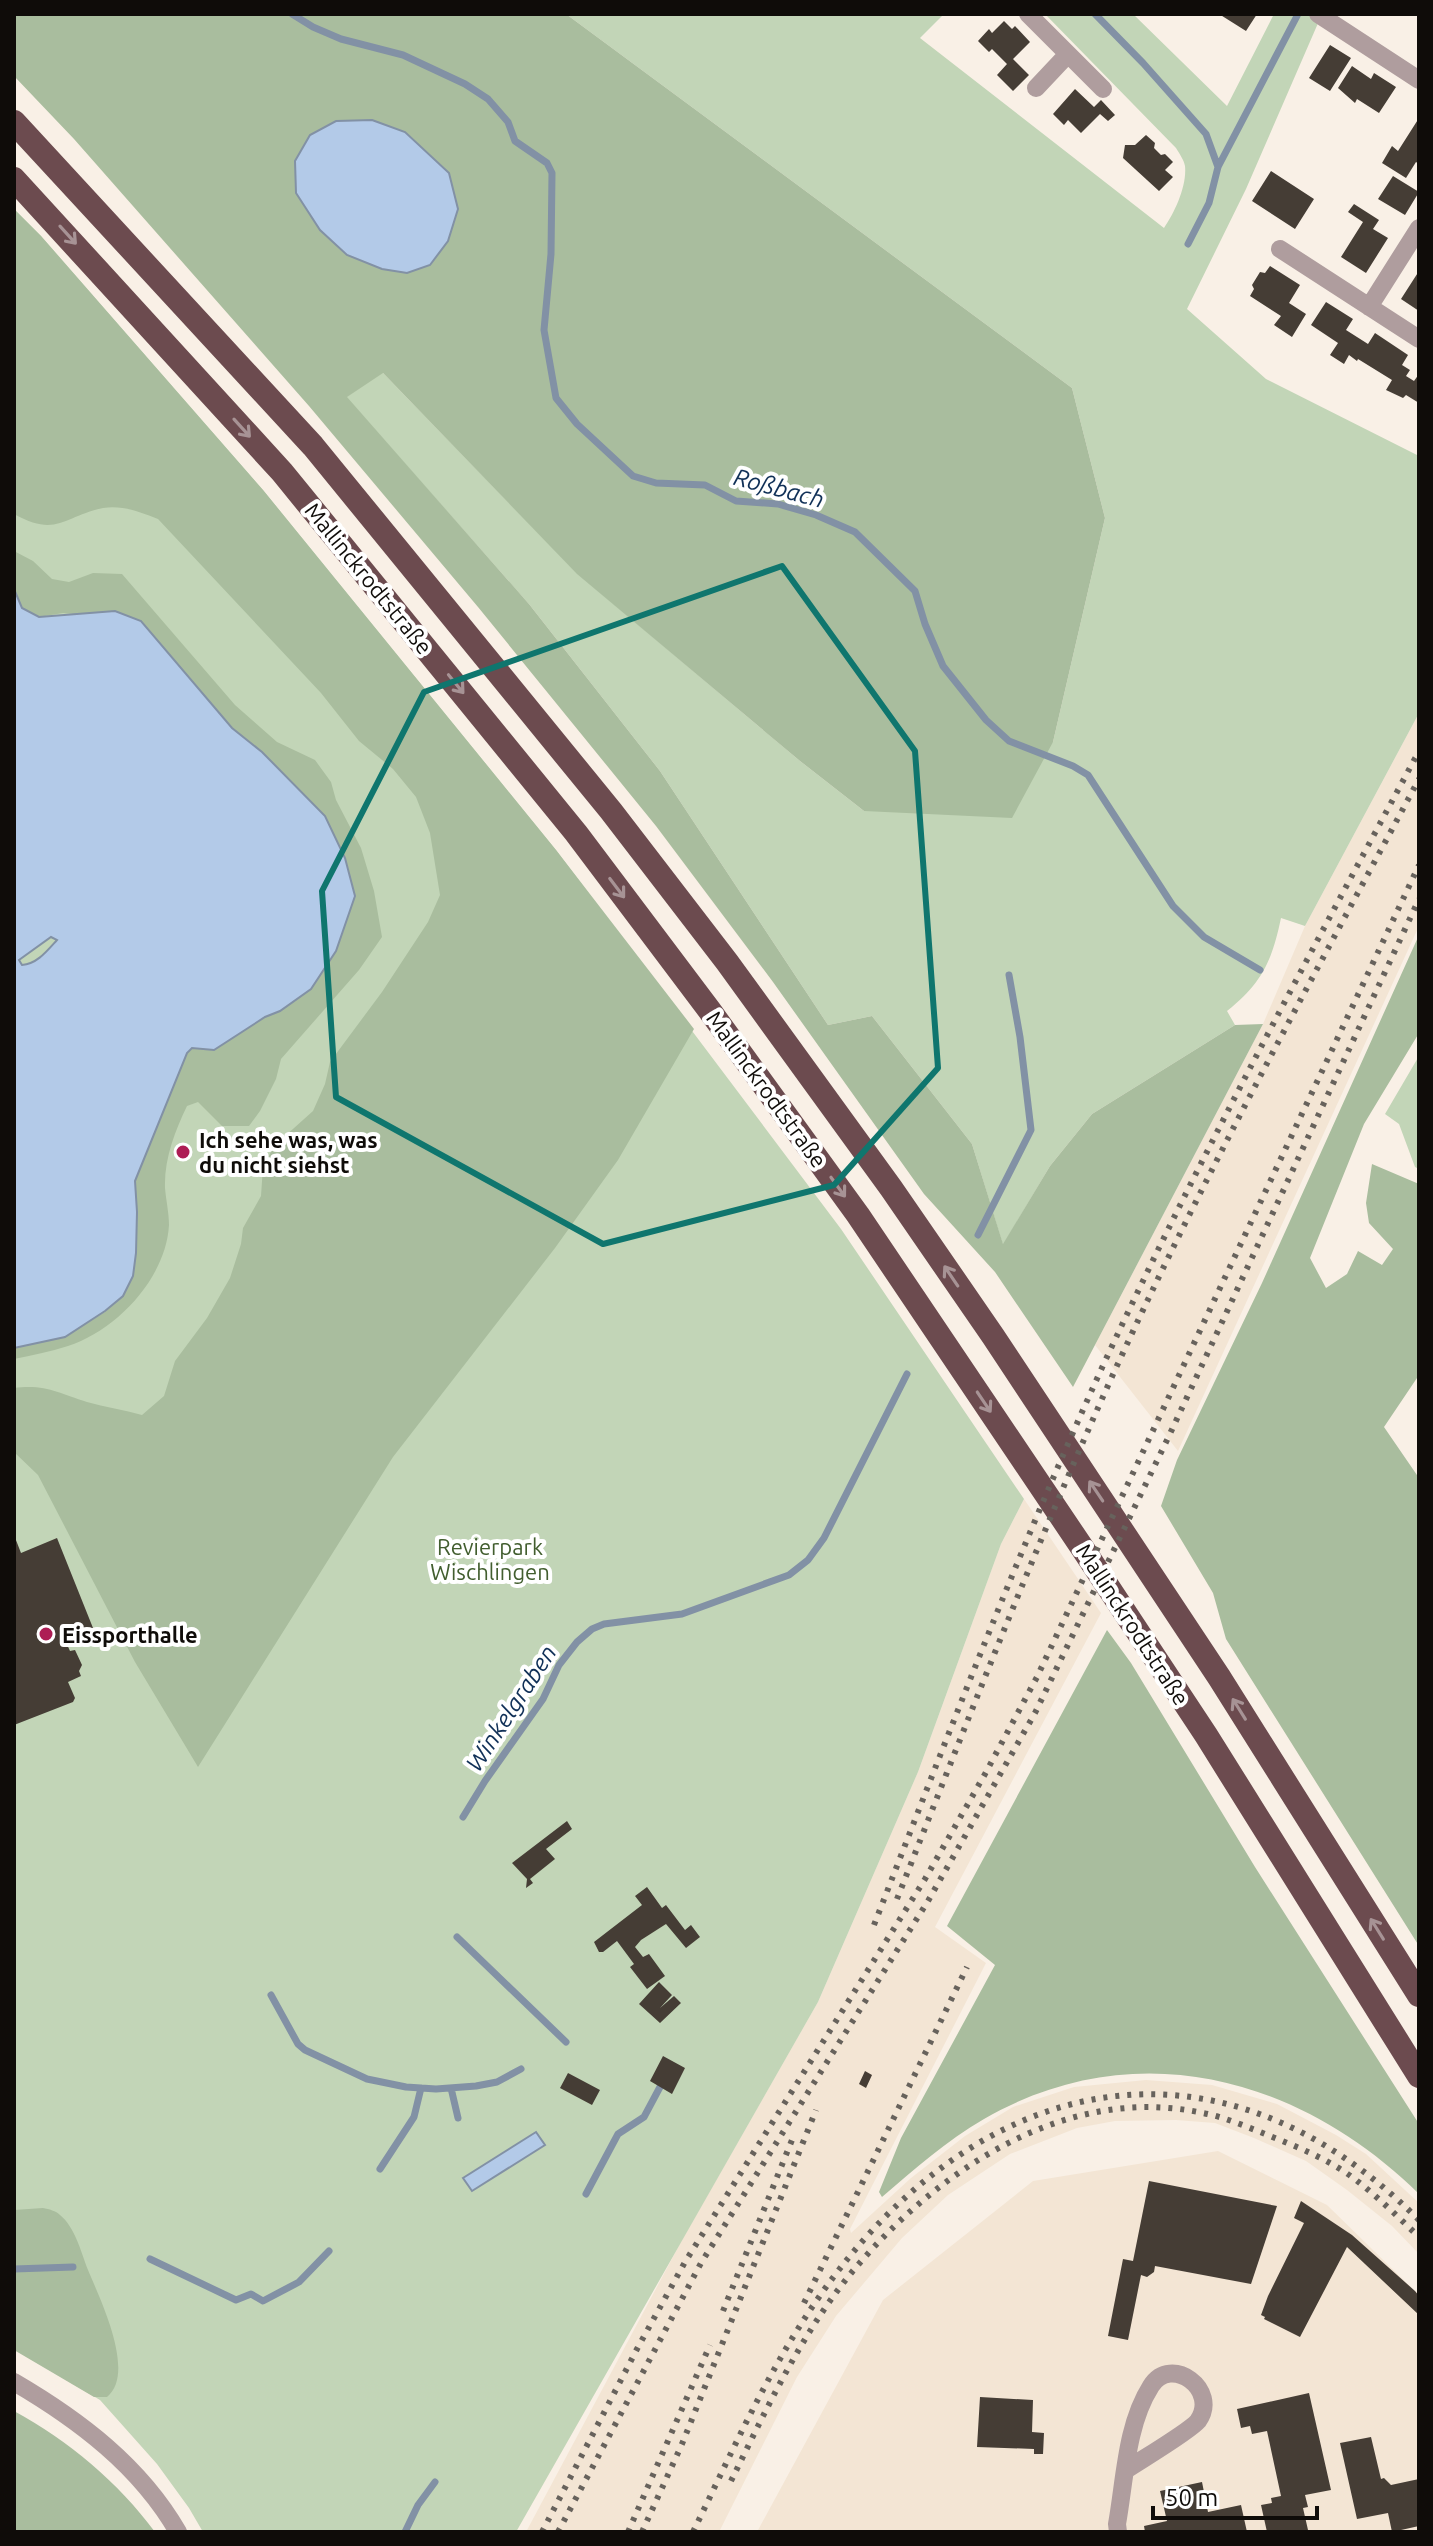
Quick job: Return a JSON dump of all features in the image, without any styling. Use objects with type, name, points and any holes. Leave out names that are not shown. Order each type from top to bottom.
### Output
[{"type":"highway","name":"Mallinckrodtstraße","points":[[14,122],[313,446],[601,798],[727,962],[891,1188],[993,1336],[1219,1677],[1419,1995]]},
{"type":"highway","name":"Mallinckrodtstraße","points":[[14,179],[282,472],[576,833],[710,1011],[858,1215],[1090,1559],[1206,1735],[1419,2076]]},
{"type":"street","points":[[1028,14],[1103,89]]},
{"type":"street","points":[[1318,14],[1419,80]]},
{"type":"street","points":[[1036,88],[1068,54]]},
{"type":"street","points":[[1369,307],[1419,228]]},
{"type":"street","points":[[1280,249],[1419,339]]},
{"type":"street","points":[[1118,2532],[1126,2470],[1132,2430],[1152,2384],[1163,2375],[1178,2374],[1193,2379],[1202,2392],[1204,2407],[1197,2422],[1126,2470]]},
{"type":"street","points":[[14,2382],[65,2413],[111,2449],[153,2494],[178,2532]]},
{"type":"highlighted area","points":[[782,566],[915,751],[938,1068],[834,1185],[603,1244],[336,1097],[322,891],[424,692]]},
{"type":"shaded area","points":[[1419,713],[1419,926],[1178,1451],[1095,1345],[1263,1024],[1305,926]]},
{"type":"shaded area","points":[[1024,1499],[1101,1613],[935,1927],[986,1963],[850,2229],[851,2233],[911,2178],[965,2136],[1013,2107],[1074,2087],[1146,2080],[1212,2085],[1277,2104],[1366,2154],[1419,2203],[1419,2254],[1392,2226],[1306,2161],[1215,2123],[1115,2121],[1077,2128],[1010,2154],[948,2195],[902,2238],[836,2316],[797,2377],[719,2532],[526,2532],[682,2240],[818,2002],[918,1772],[1001,1544]]},
{"type":"shaded area","points":[[1218,2151],[1327,2205],[1419,2295],[1419,2532],[757,2532],[883,2300],[1033,2181]]},
{"type":"green space","points":[[14,14],[566,14],[1072,388],[1105,518],[1053,742],[1012,818],[864,811],[577,574],[383,373],[347,397],[529,604],[660,771],[828,1025],[872,1016],[972,1144],[1003,1244],[1050,1166],[1092,1114],[1235,1025],[1263,1024],[1073,1387],[995,1272],[924,1194],[773,982],[656,826],[309,406],[74,139],[14,76]]},
{"type":"green space","points":[[566,14],[944,14],[920,38],[1164,228],[1176,207],[1185,174],[1185,166],[1176,148],[1045,14],[1133,14],[1227,106],[1274,14],[1322,14],[1246,189],[1187,309],[1266,379],[1419,456],[1419,713],[1305,926],[1281,918],[1264,970],[1249,991],[1227,1011],[1235,1025],[1092,1114],[1050,1166],[1003,1245],[972,1144],[872,1016],[828,1025],[660,771],[529,604],[346,397],[382,372],[578,574],[864,811],[1053,742],[1105,518],[1072,388]]},
{"type":"green space","name":"Revierpark Wischlingen","points":[[14,209],[263,490],[556,850],[841,1229],[1024,1499],[1001,1544],[918,1772],[818,2002],[516,2532],[203,2532],[157,2464],[100,2400],[14,2349]]},
{"type":"green space","points":[[14,209],[263,490],[556,850],[694,1029],[618,1160],[555,1248],[393,1457],[198,1767],[135,1662],[38,1475],[14,1452],[14,1388],[44,1388],[142,1415],[164,1396],[175,1361],[207,1318],[230,1278],[243,1228],[261,1196],[263,1167],[274,1146],[313,1111],[325,1084],[330,1062],[382,992],[428,922],[440,895],[430,833],[416,797],[393,769],[359,741],[321,693],[158,519],[118,507],[103,508],[51,525],[29,521],[14,514]]},
{"type":"green space","points":[[14,551],[33,561],[52,579],[69,582],[93,573],[122,574],[235,705],[277,742],[315,760],[331,782],[336,800],[361,848],[374,891],[382,937],[359,970],[281,1059],[276,1079],[249,1126],[222,1126],[198,1102],[187,1106],[166,1166],[169,1225],[166,1245],[149,1282],[136,1299],[121,1315],[86,1338],[61,1348],[14,1359],[14,1348],[65,1337],[105,1312],[137,1212],[135,1181],[187,1053],[192,1048],[214,1050],[242,1030],[295,1001],[325,816],[262,753],[232,728],[141,621],[63,613],[39,617],[22,608],[14,589]]},
{"type":"green space","points":[[1419,935],[1419,1033],[1364,1124],[1310,1258],[1326,1288],[1347,1274],[1358,1251],[1382,1265],[1393,1249],[1369,1223],[1366,1203],[1372,1164],[1419,1184],[1419,1375],[1384,1427],[1419,1478],[1419,1946],[1226,1639],[1213,1593],[1161,1506],[1177,1460],[1262,1283]]},
{"type":"green space","points":[[1419,1056],[1419,1169],[1415,1167],[1399,1124],[1385,1114]]},
{"type":"green space","points":[[1107,1630],[1131,1663],[1255,1867],[1419,2124],[1419,2194],[1372,2154],[1322,2121],[1269,2096],[1214,2080],[1157,2074],[1099,2078],[1041,2092],[984,2119],[931,2156],[882,2197],[879,2192],[901,2138],[995,1965],[947,1926]]},
{"type":"green space","points":[[43,2208],[58,2214],[70,2226],[107,2316],[117,2353],[118,2371],[115,2386],[107,2397],[94,2397],[14,2350],[14,2210]]},
{"type":"green space","points":[[14,2411],[91,2464],[125,2496],[155,2532],[14,2532]]},
{"type":"water","points":[[372,120],[405,132],[449,173],[458,209],[448,241],[430,265],[407,273],[382,269],[347,255],[320,230],[296,193],[295,161],[310,135],[336,121]]},
{"type":"water","points":[[14,589],[22,608],[39,617],[115,611],[141,621],[232,728],[262,752],[325,816],[345,858],[355,896],[336,951],[311,989],[214,1050],[192,1048],[187,1053],[135,1181],[136,1253],[133,1276],[123,1296],[65,1337],[14,1348]],"holes":[[[51,937],[57,940],[37,960],[22,965],[19,960]]]},
{"type":"water","points":[[536,2132],[545,2145],[472,2191],[463,2178]]},
{"type":"building","points":[[1219,14],[1257,14],[1246,31]]},
{"type":"building","points":[[1004,21],[1012,29],[1015,26],[1030,42],[1013,59],[1029,75],[1013,91],[997,75],[1007,64],[992,49],[989,52],[978,41],[989,29],[992,33]]},
{"type":"building","points":[[1330,45],[1351,58],[1330,91],[1309,78]]},
{"type":"building","points":[[1352,66],[1371,79],[1374,73],[1396,87],[1379,113],[1357,99],[1355,103],[1338,88]]},
{"type":"building","points":[[1075,89],[1094,107],[1101,100],[1115,115],[1108,121],[1100,114],[1081,133],[1068,120],[1064,125],[1053,114]]},
{"type":"building","points":[[1419,118],[1419,164],[1416,162],[1406,178],[1382,163],[1392,146],[1398,151]]},
{"type":"building","points":[[1146,135],[1161,155],[1165,154],[1173,162],[1165,170],[1173,177],[1159,191],[1123,158],[1125,145],[1135,145]]},
{"type":"building","points":[[1271,171],[1314,199],[1295,229],[1252,201]]},
{"type":"building","points":[[1393,176],[1419,192],[1405,215],[1378,199]]},
{"type":"building","points":[[1354,204],[1379,220],[1373,229],[1388,238],[1366,273],[1341,257],[1363,222],[1348,212]]},
{"type":"building","points":[[1270,266],[1300,285],[1289,303],[1306,314],[1292,337],[1274,325],[1281,316],[1250,296],[1260,272],[1265,273]]},
{"type":"building","points":[[1419,271],[1419,311],[1401,299]]},
{"type":"building","points":[[1326,302],[1353,319],[1346,330],[1368,344],[1375,333],[1408,355],[1402,365],[1410,370],[1406,376],[1414,381],[1419,374],[1419,403],[1406,395],[1403,398],[1386,390],[1392,380],[1358,359],[1349,355],[1344,364],[1330,355],[1338,343],[1311,325]]},
{"type":"building","name":"Eissporthalle","points":[[14,1535],[21,1553],[57,1538],[93,1628],[65,1640],[70,1651],[75,1650],[82,1665],[79,1671],[81,1676],[68,1682],[75,1698],[73,1702],[14,1725]]},
{"type":"building","points":[[567,1821],[572,1829],[546,1849],[555,1859],[530,1879],[533,1883],[526,1888],[527,1879],[512,1863]]},
{"type":"building","points":[[647,1887],[662,1908],[666,1905],[685,1930],[691,1925],[700,1937],[686,1948],[666,1924],[641,1940],[635,1947],[643,1957],[649,1954],[665,1976],[647,1989],[630,1967],[634,1964],[617,1941],[603,1952],[599,1952],[594,1942],[642,1905],[635,1896]]},
{"type":"building","points":[[659,1982],[672,1995],[660,2008],[674,1996],[681,2003],[660,2023],[639,2004]]},
{"type":"building","points":[[663,2056],[685,2068],[672,2094],[650,2081]]},
{"type":"building","points":[[865,2071],[872,2075],[866,2088],[859,2084]]},
{"type":"building","points":[[568,2073],[600,2090],[592,2105],[560,2088]]},
{"type":"building","points":[[1149,2181],[1277,2206],[1251,2284],[1155,2266],[1154,2272],[1147,2277],[1141,2275],[1128,2340],[1108,2336],[1123,2259],[1133,2261]]},
{"type":"building","points":[[1301,2201],[1352,2235],[1415,2291],[1419,2296],[1419,2315],[1347,2247],[1300,2337],[1264,2319],[1261,2315],[1268,2296],[1304,2223],[1294,2218]]},
{"type":"building","points":[[1309,2393],[1331,2490],[1305,2495],[1308,2507],[1303,2508],[1308,2530],[1267,2532],[1261,2505],[1272,2503],[1271,2498],[1281,2496],[1267,2431],[1252,2434],[1250,2426],[1241,2428],[1237,2409]]},
{"type":"building","points":[[980,2397],[1033,2400],[1032,2432],[1044,2433],[1043,2454],[1034,2454],[1034,2449],[977,2447]]},
{"type":"building","points":[[1371,2437],[1381,2479],[1384,2478],[1391,2485],[1419,2479],[1419,2526],[1392,2532],[1388,2513],[1357,2519],[1340,2443]]},
{"type":"building","points":[[1202,2482],[1208,2512],[1241,2505],[1247,2532],[1145,2532],[1144,2526],[1167,2521],[1160,2491]]},
{"type":"waterway","name":"Roßbach","points":[[292,14],[341,39],[403,55],[465,84],[488,99],[508,122],[515,141],[547,163],[552,173],[551,254],[544,330],[556,398],[577,424],[633,476],[656,483],[705,485],[736,501],[778,504],[816,515],[855,532],[915,591],[943,666],[986,720],[1009,741],[1088,775],[1173,906],[1204,937],[1260,970]]},
{"type":"waterway","name":"Winkelgraben","points":[[1095,14],[1206,134],[1218,167]]},
{"type":"waterway","name":"Winkelgraben","points":[[1188,244],[1209,203],[1218,167],[1297,16]]},
{"type":"waterway","name":"Winkelgraben","points":[[978,1235],[1031,1130],[1009,975]]},
{"type":"waterway","name":"Winkelgraben","points":[[463,1817],[543,1699],[559,1665],[592,1629],[604,1624],[682,1614],[789,1575],[808,1560],[824,1538],[907,1374]]},
{"type":"waterway","name":"Winkelgraben","points":[[457,1937],[566,2042]]},
{"type":"waterway","points":[[271,1995],[298,2044],[367,2079],[436,2089],[497,2082],[521,2069]]},
{"type":"waterway","points":[[586,2194],[618,2134],[644,2117],[660,2087]]},
{"type":"waterway","points":[[380,2169],[414,2117],[421,2088]]},
{"type":"waterway","points":[[451,2088],[458,2118]]},
{"type":"waterway","points":[[150,2259],[236,2300],[251,2294],[263,2301],[299,2282],[329,2251]]},
{"type":"waterway","points":[[14,2269],[73,2267]]},
{"type":"waterway","points":[[405,2532],[418,2505],[435,2482]]},
{"type":"railway","points":[[874,1925],[1015,1569],[1106,1359],[1219,1129],[1419,751]]},
{"type":"railway","points":[[897,1899],[1030,1567],[1115,1370],[1224,1146],[1419,779]]},
{"type":"railway","points":[[542,2532],[685,2262],[925,1879],[1037,1677],[1419,865]]},
{"type":"railway","points":[[558,2532],[701,2263],[928,1901],[1035,1713],[1168,1438],[1419,899]]},
{"type":"railway","points":[[804,2303],[967,1967]]},
{"type":"railway","points":[[693,2532],[767,2382],[819,2297],[881,2221],[950,2162],[1024,2120],[1101,2098],[1181,2096],[1262,2115],[1341,2156],[1419,2220]]},
{"type":"railway","points":[[731,2481],[771,2400],[816,2321],[852,2272],[885,2235],[922,2201],[963,2170],[1007,2144],[1053,2124],[1102,2111],[1152,2107],[1219,2117],[1288,2143],[1332,2164],[1370,2191],[1419,2237]]},
{"type":"railway","points":[[642,2532],[682,2444],[816,2110]]},
{"type":"railway","points":[[723,2311],[794,2135]]},
{"type":"railway","points":[[628,2532],[710,2345]]},
{"type":"place","name":"Ich sehe was, was du nicht siehst","points":[[183,1152]]},
{"type":"place","name":"Eissporthalle","points":[[46,1634]]}]
